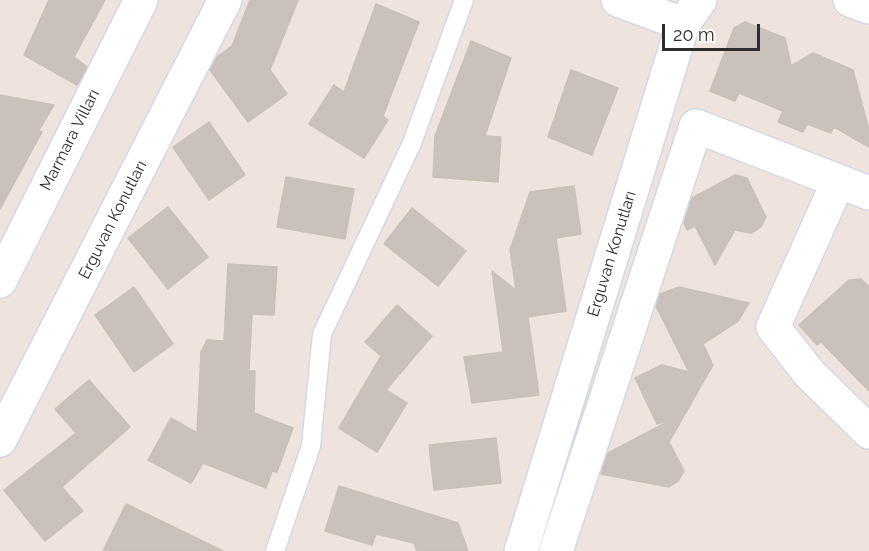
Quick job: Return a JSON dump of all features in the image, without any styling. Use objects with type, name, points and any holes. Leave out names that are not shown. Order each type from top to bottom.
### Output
[{"type":"street","name":"Marmara Vilları","points":[[0,281],[141,0]]},
{"type":"street","name":"Erguvan Konutları","points":[[0,440],[225,0]]},
{"type":"street","name":"Erguvan Konutları","points":[[521,551],[691,12],[618,0]]},
{"type":"street","points":[[850,0],[869,7]]},
{"type":"street","points":[[556,551],[696,126],[869,193]]},
{"type":"street","points":[[838,182],[773,327],[809,373],[869,432]]},
{"type":"lane","points":[[275,551],[311,446],[322,334],[412,142],[464,0]]},
{"type":"building","points":[[49,0],[105,0],[74,57],[87,67],[77,85],[24,55]]},
{"type":"building","points":[[250,0],[298,0],[270,70],[287,94],[248,122],[210,70],[217,57],[232,46]]},
{"type":"building","points":[[376,4],[419,22],[383,116],[388,120],[364,158],[309,124],[334,85],[344,92]]},
{"type":"building","points":[[745,22],[785,38],[791,66],[813,53],[853,70],[869,130],[869,147],[834,127],[831,133],[807,124],[803,132],[778,122],[783,111],[739,93],[735,101],[710,91],[734,28]]},
{"type":"building","points":[[471,41],[511,58],[485,136],[501,137],[498,182],[433,177],[435,136]]},
{"type":"building","points":[[571,70],[618,88],[592,155],[548,137]]},
{"type":"building","points":[[0,95],[54,105],[0,209]]},
{"type":"building","points":[[209,122],[245,175],[209,200],[173,147]]},
{"type":"building","points":[[735,175],[747,178],[766,217],[761,227],[751,233],[735,230],[715,265],[695,226],[687,230],[684,223],[692,198]]},
{"type":"building","points":[[286,177],[354,189],[345,239],[277,227]]},
{"type":"building","points":[[574,186],[581,234],[556,238],[566,311],[528,317],[539,395],[472,403],[464,357],[503,352],[492,271],[516,290],[510,250],[530,192]]},
{"type":"building","points":[[168,207],[208,257],[168,289],[128,238]]},
{"type":"building","points":[[412,208],[466,251],[438,286],[384,244]]},
{"type":"building","points":[[228,264],[277,267],[274,315],[252,314],[249,371],[255,371],[254,413],[293,428],[277,472],[272,471],[266,488],[203,463],[191,483],[148,460],[171,418],[197,433],[201,352],[207,340],[224,341]]},
{"type":"building","points":[[861,279],[869,287],[869,391],[821,342],[817,345],[799,325],[849,280]]},
{"type":"building","points":[[134,287],[173,344],[134,372],[95,315]]},
{"type":"building","points":[[679,287],[749,303],[738,321],[703,344],[713,365],[669,442],[684,471],[678,481],[669,487],[601,474],[608,453],[673,419],[657,424],[635,378],[662,365],[689,372],[656,306],[660,294]]},
{"type":"building","points":[[397,305],[432,336],[386,390],[407,403],[377,452],[339,428],[381,356],[365,342]]},
{"type":"building","points":[[89,380],[130,427],[62,487],[83,511],[45,541],[4,490],[76,433],[55,409]]},
{"type":"building","points":[[496,438],[501,483],[434,490],[429,445]]},
{"type":"building","points":[[339,486],[458,523],[468,551],[417,551],[414,543],[376,534],[372,545],[325,531]]},
{"type":"building","points":[[126,504],[223,551],[103,551]]}]
